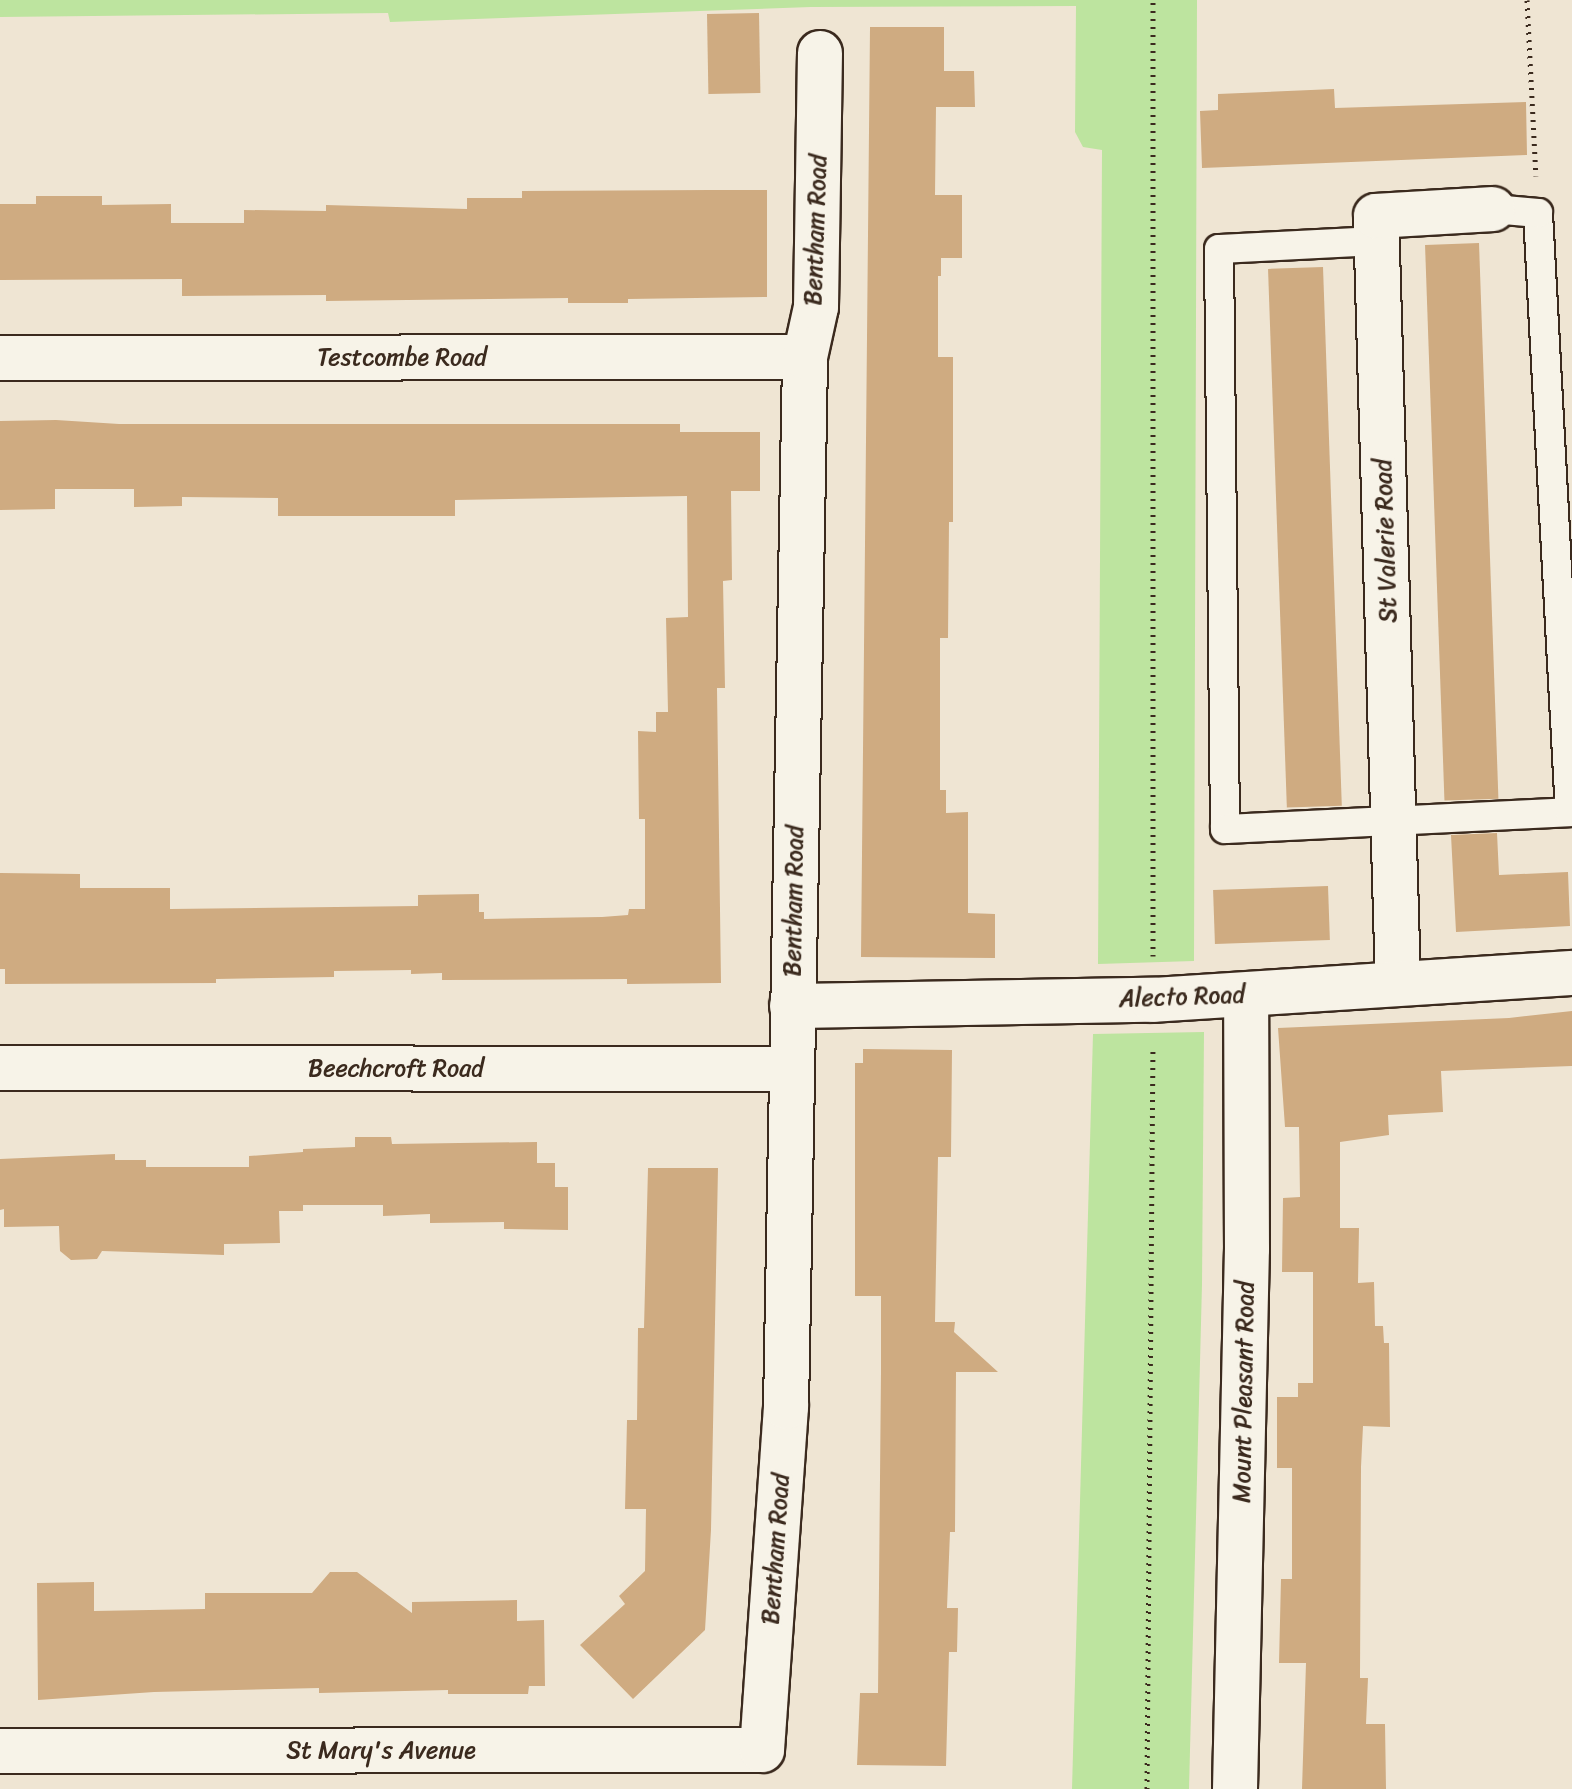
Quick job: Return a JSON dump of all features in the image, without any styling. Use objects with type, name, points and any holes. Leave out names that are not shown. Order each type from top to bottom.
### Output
[{"type":"street","name":"Bentham Road","points":[[762,1750],[786,1407],[805,357],[816,307],[820,53]]},
{"type":"street","name":"St Valerie Road","points":[[1398,983],[1376,216],[1493,209]]},
{"type":"street","name":"Testcombe Road","points":[[0,358],[805,357]]},
{"type":"street","name":"Alecto Road","points":[[792,1006],[1153,1000],[1572,973]]},
{"type":"street","name":"Mount Pleasant Road","points":[[1235,1789],[1246,1281],[1246,995]]},
{"type":"street","name":"Beechcroft Road","points":[[0,1068],[792,1069]]},
{"type":"street","name":"St Mary's Avenue","points":[[0,1751],[762,1750]]},
{"type":"lane","points":[[1377,241],[1219,249],[1225,829],[1570,812],[1538,213],[1493,209]]},
{"type":"path","points":[[1147,1789],[1153,1000],[1153,0]]},
{"type":"path","points":[[1527,0],[1538,213]]},
{"type":"green space","points":[[0,0],[1197,0],[1194,961],[1098,964],[1102,150],[1083,147],[1075,132],[1076,6],[811,7],[390,22],[388,13],[0,17]]},
{"type":"green space","points":[[1204,1032],[1202,1284],[1189,1789],[1072,1789],[1093,1034]]},
{"type":"building","points":[[759,13],[760,93],[708,94],[707,14]]},
{"type":"building","points":[[870,27],[944,27],[944,71],[974,71],[975,107],[936,107],[935,195],[962,195],[962,258],[941,258],[941,276],[938,276],[938,357],[953,357],[953,522],[949,522],[948,638],[940,638],[940,790],[946,790],[946,813],[968,812],[968,913],[995,914],[995,958],[861,957]]},
{"type":"building","points":[[1334,89],[1335,108],[1526,102],[1527,155],[1202,168],[1200,111],[1218,110],[1218,94]]},
{"type":"building","points":[[767,190],[767,297],[628,299],[628,303],[568,303],[568,298],[326,301],[326,295],[182,296],[182,279],[0,280],[0,204],[36,204],[36,196],[102,196],[102,205],[171,204],[171,223],[244,223],[244,210],[326,211],[326,205],[467,209],[467,198],[522,198],[522,191]]},
{"type":"building","points":[[1479,243],[1498,799],[1444,801],[1425,245]]},
{"type":"building","points":[[1323,267],[1342,806],[1287,808],[1268,269]]},
{"type":"building","points":[[56,420],[119,424],[680,424],[680,432],[760,432],[760,491],[731,491],[732,580],[723,581],[725,688],[717,688],[721,983],[627,984],[627,979],[442,980],[442,973],[411,974],[411,970],[334,971],[334,977],[216,979],[216,983],[5,984],[5,969],[0,969],[0,873],[80,874],[80,888],[170,888],[170,909],[418,906],[418,895],[479,894],[479,912],[484,912],[484,919],[602,917],[628,915],[629,909],[645,909],[645,819],[639,819],[638,731],[656,732],[656,712],[668,712],[666,618],[688,617],[687,496],[455,500],[455,516],[278,516],[278,498],[182,497],[182,506],[134,507],[134,489],[55,489],[55,509],[0,510],[0,421]]},
{"type":"building","points":[[1497,833],[1499,875],[1568,872],[1570,926],[1456,932],[1451,835]]},
{"type":"building","points":[[1328,886],[1330,940],[1215,944],[1213,890]]},
{"type":"building","points":[[1572,1011],[1572,1066],[1441,1071],[1443,1112],[1388,1115],[1389,1135],[1340,1142],[1340,1228],[1359,1228],[1358,1283],[1374,1282],[1375,1326],[1383,1326],[1384,1343],[1389,1343],[1390,1427],[1363,1426],[1361,1467],[1360,1678],[1368,1678],[1366,1724],[1385,1724],[1386,1789],[1302,1789],[1306,1663],[1279,1663],[1281,1579],[1292,1579],[1292,1468],[1277,1468],[1277,1397],[1298,1397],[1298,1383],[1313,1383],[1313,1272],[1282,1272],[1283,1198],[1300,1197],[1299,1127],[1285,1127],[1278,1028],[1509,1018]]},
{"type":"building","points":[[863,1049],[952,1050],[951,1157],[938,1157],[935,1322],[955,1322],[954,1332],[998,1372],[956,1372],[955,1532],[950,1532],[947,1608],[958,1608],[957,1652],[949,1652],[946,1766],[857,1765],[860,1693],[878,1693],[881,1371],[881,1296],[855,1296],[855,1063],[863,1063]]},
{"type":"building","points":[[355,1137],[391,1137],[392,1144],[537,1142],[537,1163],[555,1163],[555,1187],[568,1187],[568,1230],[504,1229],[504,1222],[430,1223],[430,1214],[383,1216],[383,1205],[303,1205],[303,1211],[279,1211],[280,1243],[224,1244],[224,1255],[102,1251],[97,1259],[71,1260],[60,1251],[59,1226],[4,1227],[4,1209],[0,1210],[0,1159],[115,1154],[115,1160],[146,1160],[146,1167],[249,1167],[249,1156],[303,1152],[303,1149],[355,1147]]},
{"type":"building","points":[[648,1168],[718,1168],[711,1530],[705,1630],[633,1699],[580,1645],[625,1604],[619,1596],[645,1571],[646,1509],[625,1509],[627,1420],[637,1420],[638,1328],[644,1328]]},
{"type":"building","points":[[330,1572],[357,1572],[412,1613],[412,1602],[517,1600],[517,1621],[544,1620],[545,1686],[529,1686],[528,1694],[448,1694],[448,1690],[319,1693],[319,1688],[154,1692],[38,1700],[37,1583],[94,1582],[94,1611],[205,1609],[205,1593],[312,1593]]}]
